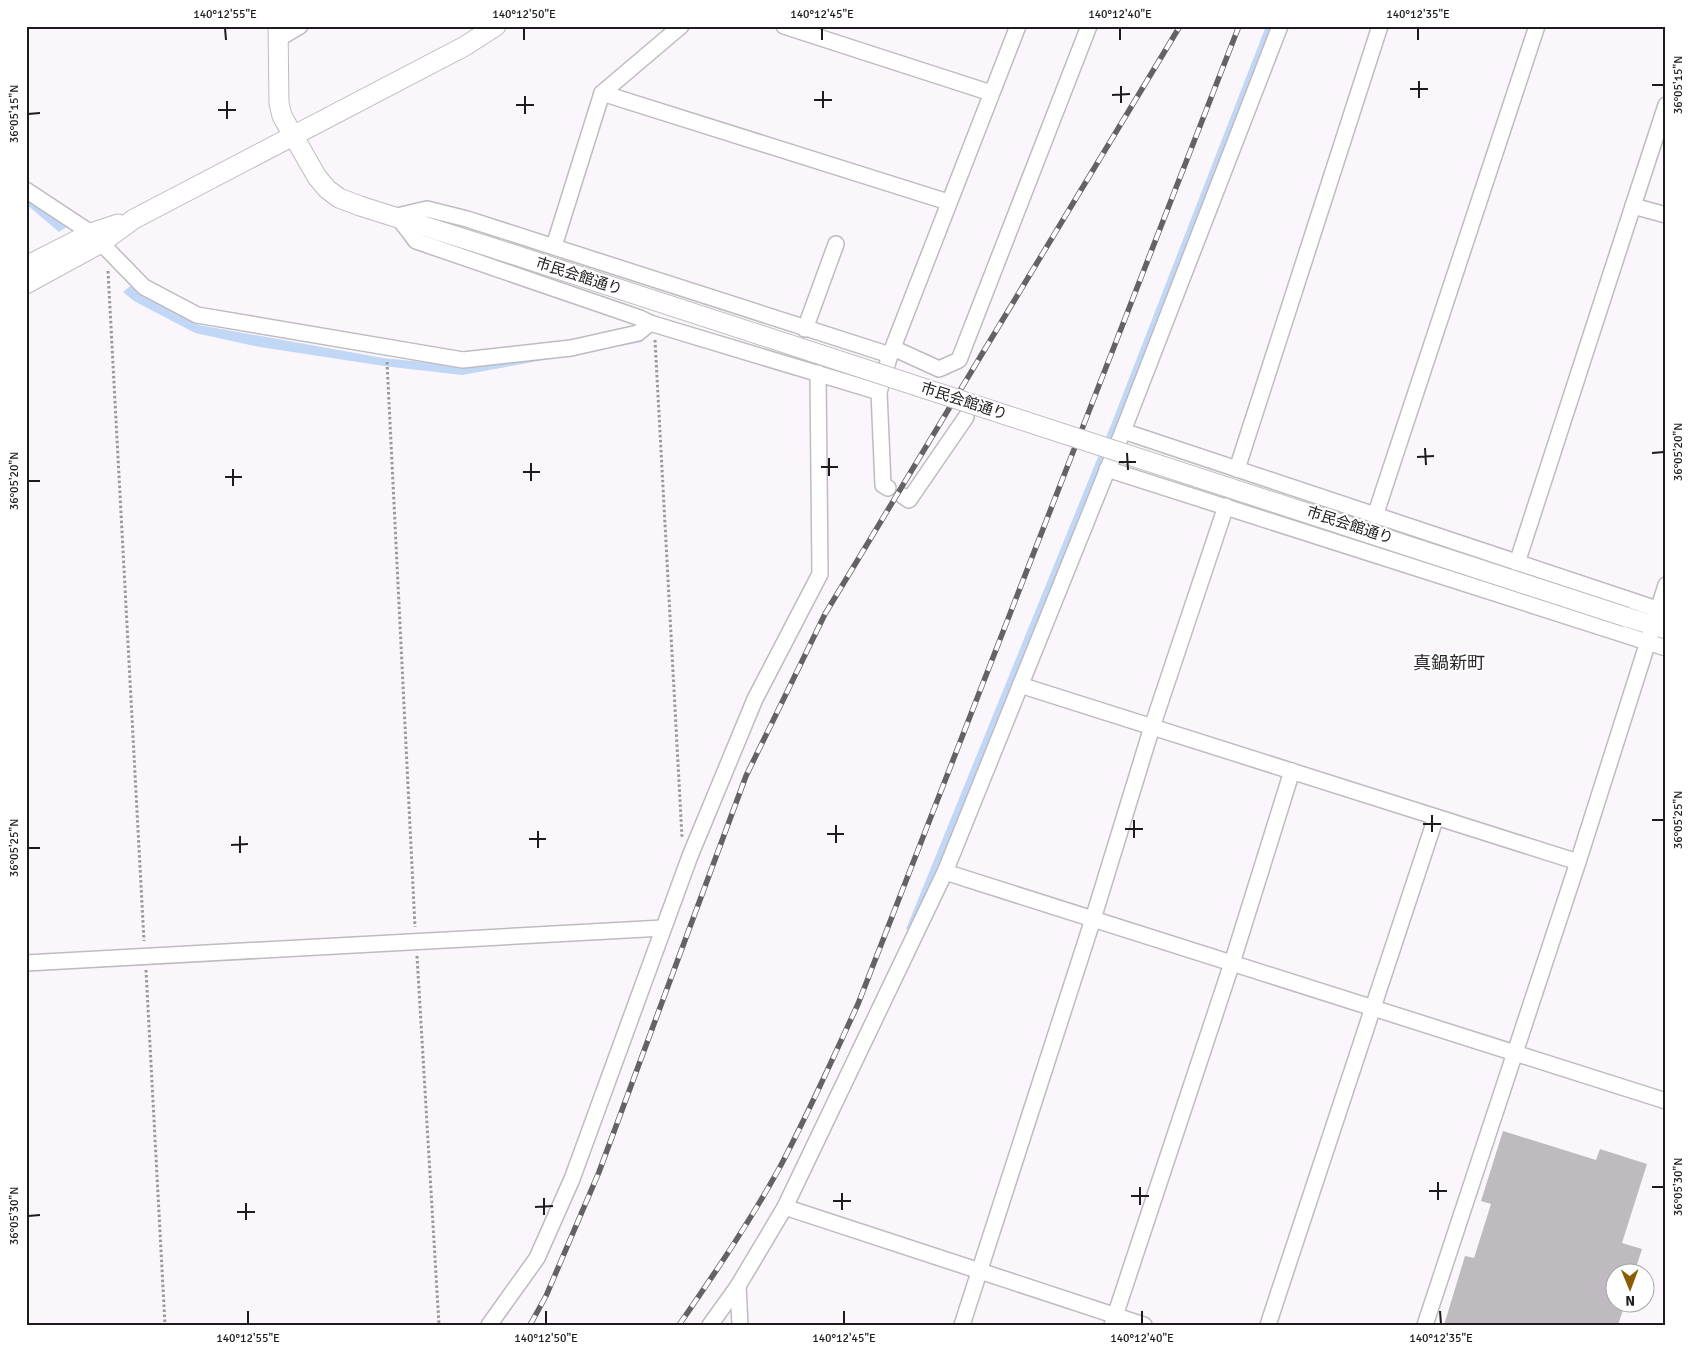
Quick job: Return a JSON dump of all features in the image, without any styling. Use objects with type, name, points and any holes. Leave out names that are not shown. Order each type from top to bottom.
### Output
[{"type":"street","points":[[278,33],[300,26]]},
{"type":"street","points":[[26,284],[100,242],[134,219],[465,46],[496,26]]},
{"type":"street","points":[[554,246],[602,93],[681,26]]},
{"type":"street","points":[[784,26],[991,93]]},
{"type":"street","points":[[888,488],[883,485],[879,392],[891,352],[1018,26]]},
{"type":"street","points":[[879,392],[652,323],[416,242],[397,216],[427,209],[554,246],[806,329],[891,352],[939,368],[959,360],[1089,26]]},
{"type":"street","points":[[710,1325],[738,1286],[785,1207],[945,872],[1123,431],[1280,26]]},
{"type":"street","points":[[1236,469],[1380,26]]},
{"type":"street","points":[[1375,516],[1537,26]]},
{"type":"street","name":"市民会館通り","points":[[278,33],[282,116],[318,177],[339,198],[1626,617],[1661,619]]},
{"type":"street","points":[[602,93],[948,202]]},
{"type":"street","points":[[1517,563],[1666,105]]},
{"type":"street","points":[[26,190],[100,242],[144,287],[197,315],[463,360],[570,348],[638,332],[652,323]]},
{"type":"street","points":[[1633,206],[1666,216]]},
{"type":"street","points":[[26,266],[100,242]]},
{"type":"street","points":[[806,329],[836,244]]},
{"type":"street","points":[[489,1325],[537,1258],[572,1179],[688,862],[755,699],[820,574],[818,373]]},
{"type":"street","points":[[903,496],[909,500],[966,417]]},
{"type":"street","points":[[1123,431],[1517,563],[1661,619]]},
{"type":"street","points":[[1107,469],[1666,648]]},
{"type":"street","points":[[962,1325],[1093,919],[1152,727],[1226,506]]},
{"type":"street","points":[[1424,1325],[1513,1052],[1578,862],[1648,643],[1661,619],[1666,585]]},
{"type":"street","points":[[1020,685],[1578,862]]},
{"type":"street","points":[[1114,1320],[1232,963],[1292,771]]},
{"type":"street","points":[[1268,1325],[1436,817]]},
{"type":"street","points":[[945,872],[1666,1101]]},
{"type":"street","points":[[26,963],[663,928]]},
{"type":"street","points":[[785,1207],[978,1271],[1114,1320],[1144,1325]]},
{"type":"street","points":[[738,1286],[740,1325]]},
{"type":"path","points":[[100,242],[145,956],[165,1325]]},
{"type":"path","points":[[652,323],[680,828],[688,862]]},
{"type":"path","points":[[386,346],[416,941],[439,1325]]},
{"type":"water","points":[[1266,26],[1275,26],[1119,429],[913,932],[906,929],[1111,425]]},
{"type":"water","points":[[26,194],[68,226],[59,232],[26,204]]},
{"type":"water","points":[[130,286],[199,325],[383,358],[463,366],[634,336],[642,342],[462,375],[384,366],[260,347],[195,333],[134,301],[123,292]]},
{"type":"building","points":[[1503,1131],[1596,1160],[1600,1149],[1647,1164],[1622,1243],[1642,1249],[1637,1264],[1604,1264],[1604,1314],[1622,1314],[1618,1325],[1444,1325],[1465,1256],[1474,1258],[1491,1204],[1481,1201]]},
{"type":"railway","points":[[530,1325],[546,1296],[599,1172],[746,776],[825,614],[1180,26]]},
{"type":"railway","points":[[679,1325],[745,1226],[781,1165],[858,1004],[1239,26]]},
{"type":"district","name":"真鍋新町","points":[[1449,663]]}]
